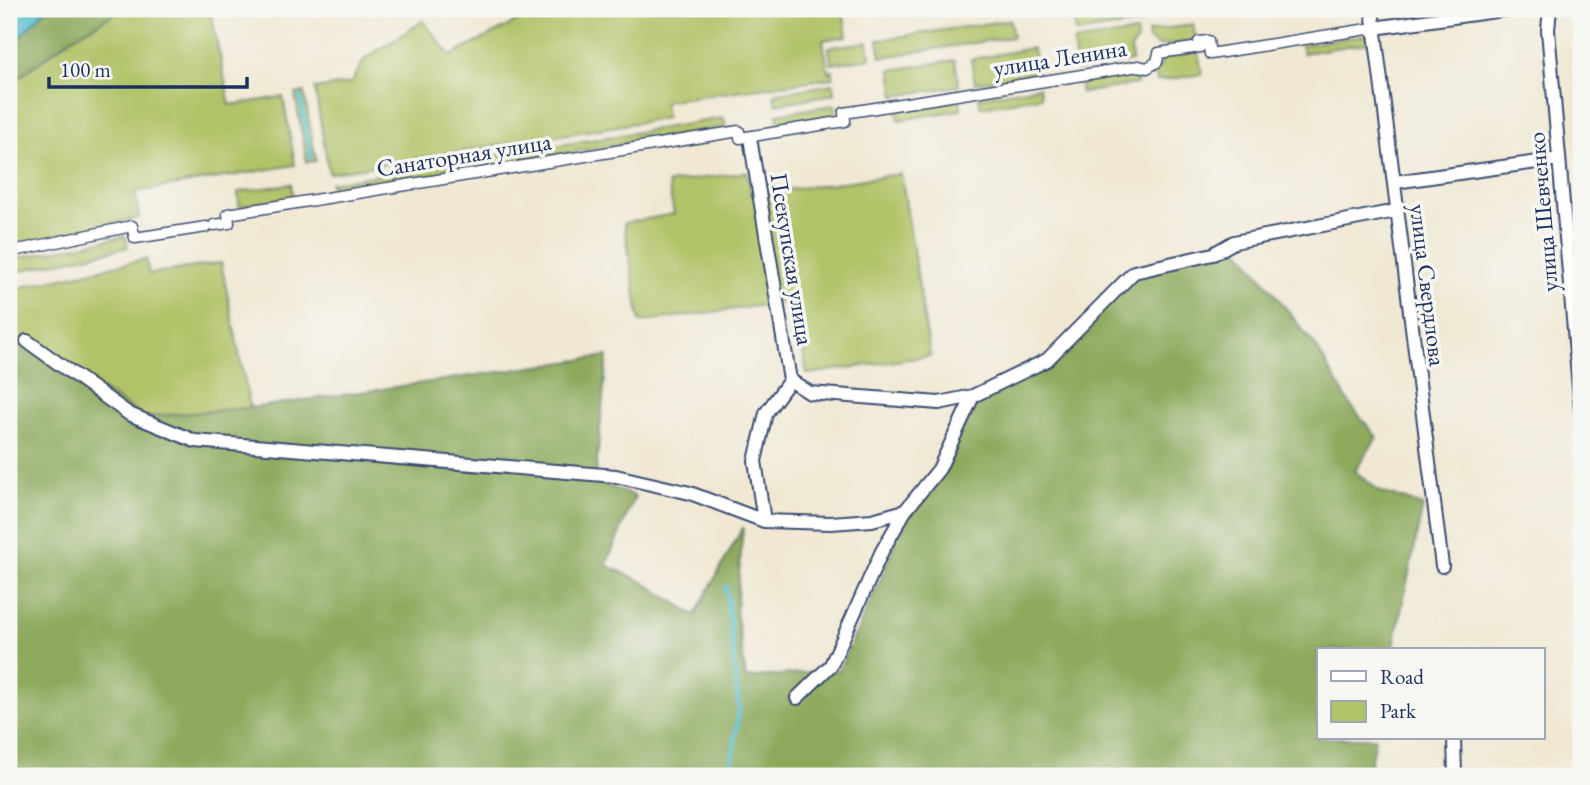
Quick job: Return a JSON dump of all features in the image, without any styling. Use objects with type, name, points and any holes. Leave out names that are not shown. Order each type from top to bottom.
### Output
[{"type":"street","name":"улица Свердлова","points":[[1372,9],[1443,566]]},
{"type":"street","name":"улица Ленина","points":[[731,132],[739,131],[740,138],[845,121],[844,113],[1139,66],[1150,68],[1159,53],[1200,47],[1199,42],[1208,41],[1210,54],[1510,9]]},
{"type":"street","name":"улица Шевченко","points":[[1550,9],[1548,30],[1581,411]]},
{"type":"street","name":"Санаторная улица","points":[[9,253],[132,226],[135,238],[229,223],[228,214],[731,132]]},
{"type":"street","name":"Псекупская улица","points":[[751,144],[790,380]]},
{"type":"street","points":[[1395,183],[1559,159]]},
{"type":"street","points":[[764,521],[755,461],[765,413],[790,380],[810,393],[939,403],[973,396],[1047,360],[1134,272],[1213,254],[1234,242],[1362,215],[1396,211]]},
{"type":"street","points":[[27,341],[129,414],[195,441],[616,476],[690,493],[764,521],[831,523],[872,520],[905,511]]},
{"type":"street","points":[[797,698],[831,665],[882,551],[905,511],[939,469],[973,396]]},
{"type":"street","points":[[1454,740],[1455,776]]},
{"type":"green space","points":[[46,9],[123,9],[68,40],[9,85],[9,48]]},
{"type":"green space","points":[[123,9],[210,9],[230,105],[283,97],[295,165],[135,192],[139,218],[9,246],[9,85],[69,40]]},
{"type":"green space","points":[[540,9],[843,9],[847,36],[823,40],[828,72],[833,71],[833,78],[664,101],[666,118],[329,173],[315,89],[351,83],[365,59],[423,21],[451,56]]},
{"type":"green space","points":[[1073,9],[1159,9],[1160,12],[1141,14],[1142,23],[1076,33]]},
{"type":"green space","points":[[1010,20],[1013,37],[881,57],[878,40]]},
{"type":"green space","points":[[1193,24],[1196,41],[1159,46],[1149,40],[1148,32]]},
{"type":"green space","points":[[1136,32],[1137,40],[1131,49],[1132,61],[1077,70],[1073,42]]},
{"type":"green space","points":[[1372,34],[1373,42],[1303,53],[1301,45]]},
{"type":"green space","points":[[868,42],[870,58],[831,64],[829,47]]},
{"type":"green space","points":[[1033,48],[1037,73],[975,83],[971,59]]},
{"type":"green space","points":[[1198,52],[1202,74],[1157,81],[1155,69],[1161,65],[1162,58]]},
{"type":"green space","points":[[955,60],[959,86],[895,96],[891,70]]},
{"type":"green space","points":[[1135,71],[1137,84],[1081,93],[1079,81]]},
{"type":"green space","points":[[833,84],[834,94],[776,104],[774,94]]},
{"type":"green space","points":[[1039,87],[1041,97],[981,107],[979,97]]},
{"type":"green space","points":[[304,92],[316,161],[307,162],[295,94]]},
{"type":"green space","points":[[960,100],[961,110],[899,120],[897,110]]},
{"type":"green space","points":[[835,105],[837,117],[779,126],[777,114]]},
{"type":"green space","points":[[724,118],[726,127],[332,192],[330,183]]},
{"type":"green space","points":[[747,172],[751,195],[901,174],[930,356],[807,374],[794,301],[640,322],[624,223],[674,214],[668,183]]},
{"type":"green space","points":[[291,184],[293,198],[239,206],[238,192]]},
{"type":"green space","points":[[125,236],[128,247],[9,273],[9,260]]},
{"type":"green space","points":[[1234,242],[1317,348],[1351,406],[1377,437],[1355,471],[1379,491],[1423,506],[1393,648],[1317,648],[1317,740],[1375,740],[1368,776],[9,776],[9,343],[27,342],[144,417],[258,407],[607,356],[595,481],[635,496],[606,565],[641,581],[695,615],[743,527],[736,610],[746,678],[839,670],[883,574],[905,511],[939,469],[973,396],[1047,360],[1134,272]]},
{"type":"green space","points":[[146,259],[149,274],[221,263],[250,408],[144,417],[27,341],[9,343],[9,290]]},
{"type":"water","points":[[9,9],[46,9],[9,48]]},
{"type":"waterway","points":[[300,96],[311,157]]},
{"type":"waterway","points":[[726,587],[739,709],[730,776]]}]
